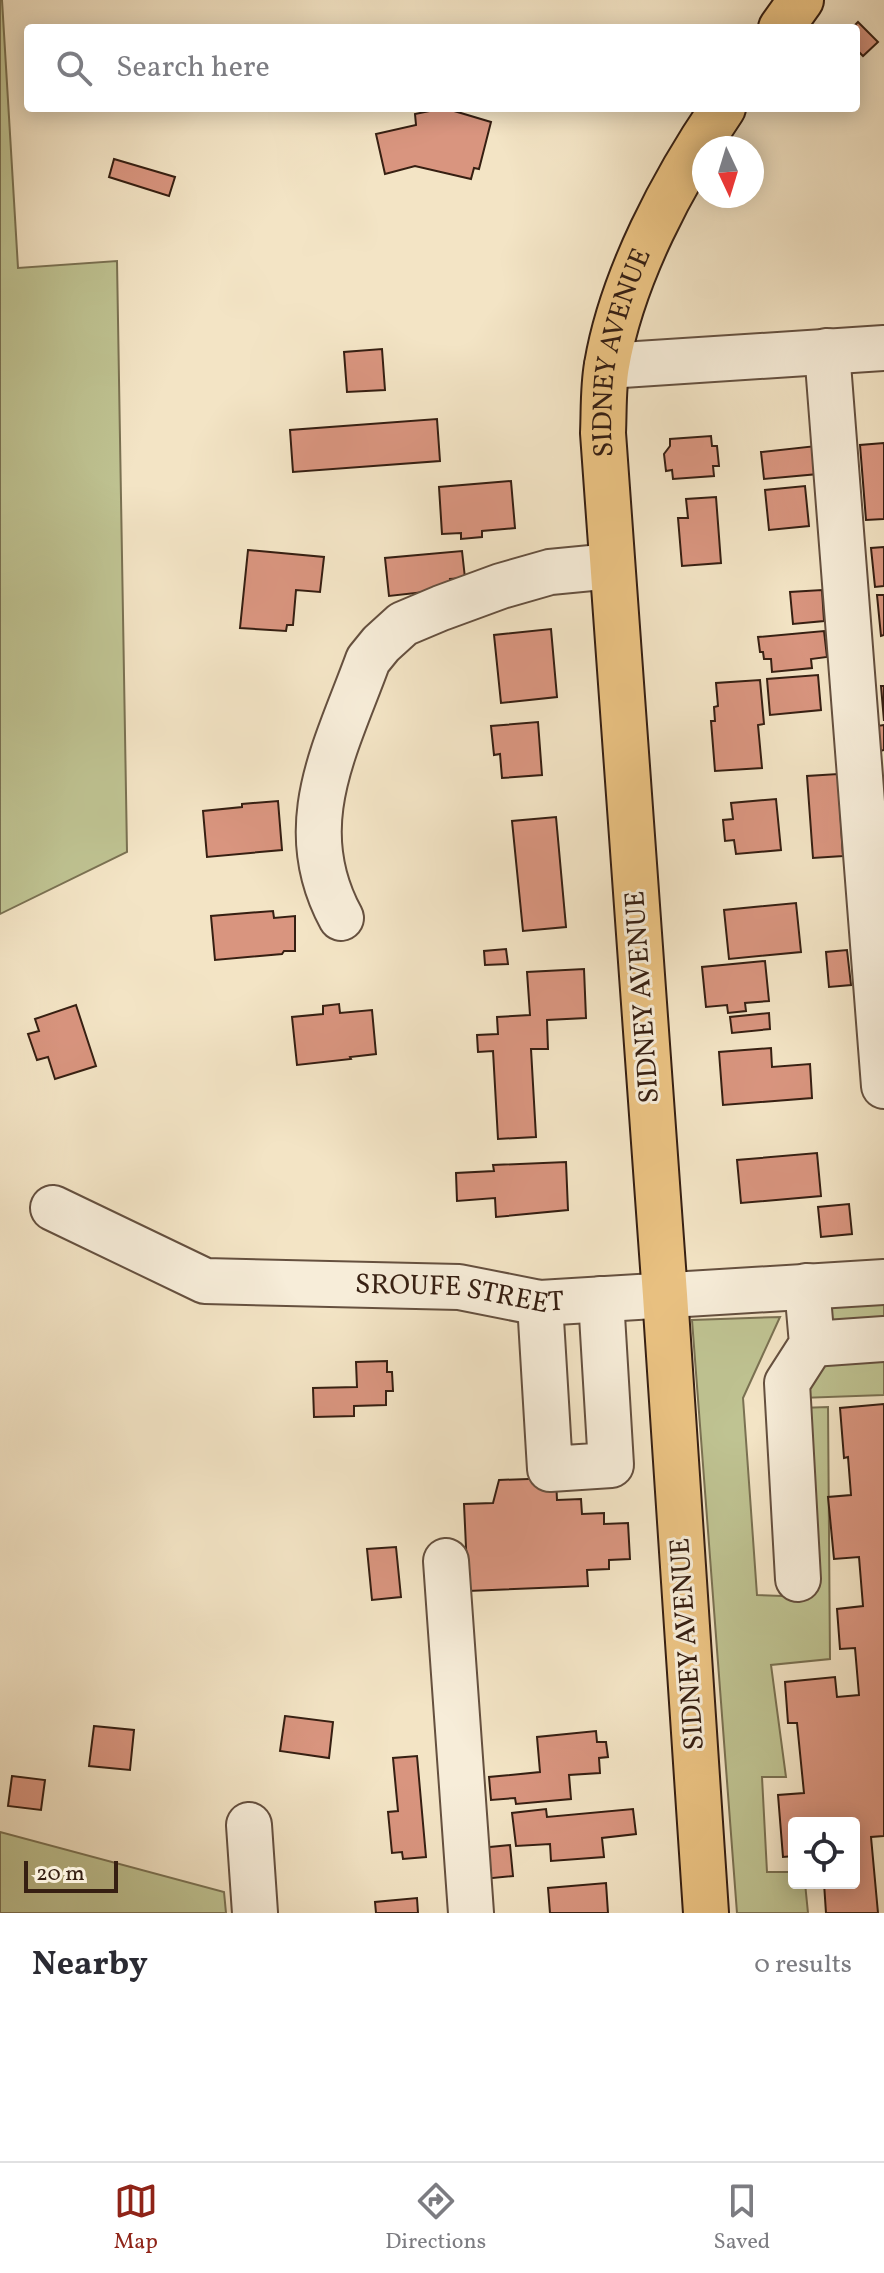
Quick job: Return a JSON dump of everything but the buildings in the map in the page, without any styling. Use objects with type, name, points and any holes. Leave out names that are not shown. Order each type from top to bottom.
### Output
[{"type":"main road","points":[[784,24],[801,0]]},
{"type":"main road","name":"SIDNEY AVENUE","points":[[706,1913],[603,433],[607,366],[636,267],[670,195],[721,112]]},
{"type":"street","points":[[607,366],[884,348]]},
{"type":"street","points":[[827,351],[884,1086]]},
{"type":"street","points":[[341,918],[329,893],[320,856],[318,823],[321,795],[368,660],[403,624],[441,608],[550,572],[612,566]]},
{"type":"street","name":"SROUFE STREET","points":[[53,1208],[205,1281],[459,1287],[540,1303],[884,1282]]},
{"type":"street","points":[[798,1579],[787,1383],[812,1344],[807,1286]]},
{"type":"street","points":[[540,1303],[550,1469],[611,1465],[601,1299]]},
{"type":"street","points":[[812,1344],[884,1339]]},
{"type":"street","points":[[446,1561],[471,1913]]},
{"type":"street","points":[[249,1825],[255,1913]]},
{"type":"green space","points":[[0,0],[18,268],[117,261],[127,852],[0,914]]},
{"type":"green space","points":[[884,1302],[884,1320],[832,1323],[828,1305]]},
{"type":"green space","points":[[780,1317],[743,1398],[757,1595],[809,1597],[800,1408],[828,1407],[830,1659],[771,1665],[786,1777],[762,1777],[767,1872],[788,1872],[788,1889],[806,1889],[808,1913],[737,1913],[692,1320]]},
{"type":"green space","points":[[884,1356],[884,1395],[801,1398],[816,1361]]},
{"type":"green space","points":[[0,1832],[224,1892],[226,1913],[0,1913]]}]
